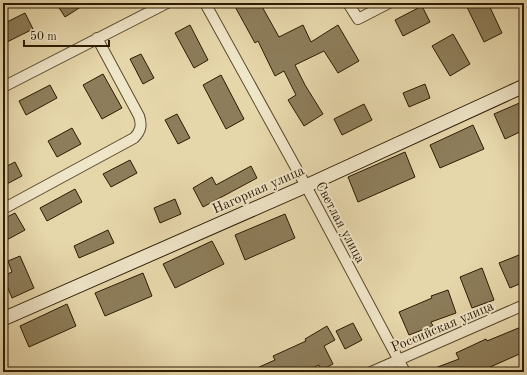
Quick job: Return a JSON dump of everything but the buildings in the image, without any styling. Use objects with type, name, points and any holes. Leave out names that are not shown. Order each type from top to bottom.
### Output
[{"type":"street","points":[[3,87],[167,3]]},
{"type":"street","name":"Светлая улица","points":[[205,3],[306,186],[405,372]]},
{"type":"street","points":[[348,3],[358,19],[389,3]]},
{"type":"street","points":[[3,209],[134,138],[138,134],[141,122],[139,116],[97,38]]},
{"type":"street","name":"Нагорная улица","points":[[3,319],[306,186],[524,86]]},
{"type":"street","name":"Российская улица","points":[[371,372],[524,305]]}]
